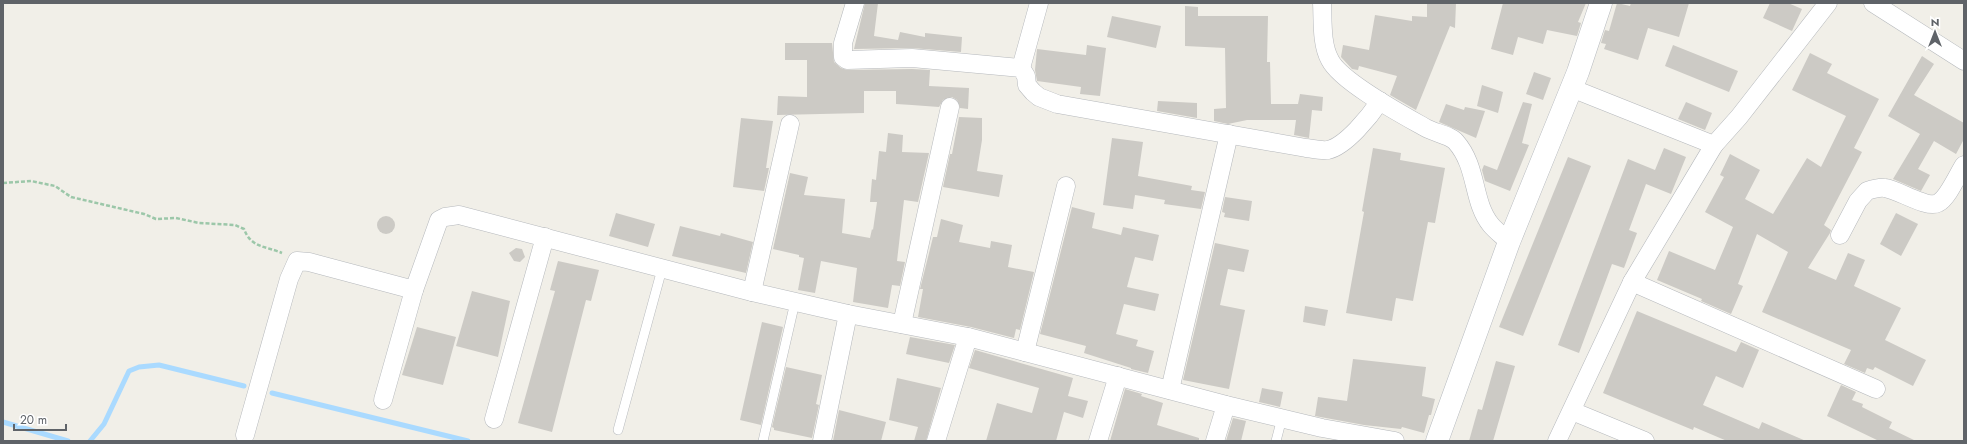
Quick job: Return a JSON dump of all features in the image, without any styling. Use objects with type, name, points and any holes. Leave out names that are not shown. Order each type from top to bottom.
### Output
[{"type":"main road","points":[[1437,441],[1509,242],[1571,88],[1601,3]]},
{"type":"street","points":[[855,3],[843,42],[843,57],[847,60],[912,58],[1021,68]]},
{"type":"street","points":[[1040,3],[1021,68],[1026,76],[1027,84],[1033,92],[1050,102],[1306,148],[1328,150],[1340,145],[1351,135],[1371,115],[1380,102]]},
{"type":"street","points":[[1322,3],[1326,50],[1330,61],[1349,80],[1380,102],[1429,130],[1454,140],[1465,153],[1486,215],[1491,225],[1509,242]]},
{"type":"street","points":[[1557,441],[1632,282],[1714,145],[1739,117],[1828,3]]},
{"type":"street","points":[[1873,3],[1964,61]]},
{"type":"street","points":[[1571,88],[1714,145]]},
{"type":"street","points":[[902,324],[950,107]]},
{"type":"street","points":[[752,292],[790,124]]},
{"type":"street","points":[[1170,390],[1229,134]]},
{"type":"street","points":[[1840,235],[1858,201],[1867,191],[1885,188],[1897,191],[1928,204],[1939,203],[1964,165]]},
{"type":"street","points":[[1026,352],[1066,186]]},
{"type":"street","points":[[383,400],[414,290],[435,227],[439,220],[445,216],[459,215],[752,292],[848,314],[968,337],[1226,405],[1322,428],[1395,441]]},
{"type":"street","points":[[494,419],[545,237]]},
{"type":"street","points":[[245,435],[289,279],[297,261],[309,262],[414,290]]},
{"type":"street","points":[[1632,282],[1876,389]]},
{"type":"street","points":[[822,441],[848,314]]},
{"type":"street","points":[[936,441],[968,337]]},
{"type":"street","points":[[1098,441],[1118,376]]},
{"type":"street","points":[[1215,441],[1226,405]]},
{"type":"street","points":[[1572,411],[1645,441]]},
{"type":"lane","points":[[618,430],[662,269]]},
{"type":"lane","points":[[763,441],[795,302]]},
{"type":"lane","points":[[1276,441],[1282,418]]},
{"type":"path","points":[[3,183],[31,181],[54,186],[71,197],[144,214],[156,219],[176,218],[199,223],[235,225],[244,229],[248,238],[261,247],[280,252],[297,261]]},
{"type":"building","points":[[865,3],[878,3],[874,36],[898,40],[900,32],[925,37],[925,33],[962,37],[961,52],[912,48],[854,49]]},
{"type":"building","points":[[1427,3],[1456,3],[1455,28],[1450,26],[1416,110],[1390,95],[1397,76],[1359,66],[1358,70],[1352,69],[1341,57],[1343,45],[1369,50],[1375,15],[1412,21],[1412,16],[1427,17]]},
{"type":"building","points":[[1503,3],[1586,3],[1578,22],[1581,23],[1577,36],[1547,30],[1543,44],[1518,37],[1513,55],[1491,49]]},
{"type":"building","points":[[1617,3],[1630,6],[1631,3],[1689,3],[1679,37],[1648,28],[1638,60],[1604,49],[1606,44],[1601,43],[1605,30],[1609,31]]},
{"type":"building","points":[[1770,3],[1788,3],[1802,9],[1792,31],[1763,18]]},
{"type":"building","points":[[1185,6],[1198,7],[1198,16],[1268,16],[1267,62],[1270,62],[1271,104],[1298,104],[1300,94],[1323,97],[1322,111],[1312,110],[1309,138],[1294,135],[1296,120],[1247,120],[1228,124],[1214,121],[1214,109],[1226,108],[1225,48],[1185,46]]},
{"type":"building","points":[[1112,16],[1161,26],[1156,48],[1107,37]]},
{"type":"building","points":[[785,43],[832,43],[834,62],[841,68],[847,70],[930,70],[929,86],[969,88],[968,109],[960,108],[957,100],[952,97],[943,100],[939,107],[896,104],[896,91],[864,91],[864,113],[777,115],[778,96],[807,97],[807,60],[785,60]]},
{"type":"building","points":[[1087,45],[1106,48],[1100,96],[1080,94],[1081,87],[1037,81],[1035,70],[1037,49],[1086,55]]},
{"type":"building","points":[[1673,45],[1738,71],[1729,92],[1665,66]]},
{"type":"building","points":[[1810,53],[1832,64],[1827,73],[1879,99],[1854,148],[1862,152],[1824,225],[1831,230],[1830,233],[1808,268],[1836,280],[1848,253],[1865,260],[1854,286],[1901,308],[1885,340],[1926,360],[1913,386],[1875,367],[1873,370],[1867,368],[1865,373],[1844,364],[1851,350],[1762,312],[1788,252],[1757,234],[1738,284],[1743,286],[1731,314],[1701,301],[1702,299],[1657,280],[1669,251],[1715,270],[1733,227],[1705,212],[1724,177],[1720,175],[1730,154],[1760,170],[1745,199],[1773,214],[1807,158],[1821,167],[1846,116],[1792,90]]},
{"type":"building","points":[[1922,56],[1934,64],[1914,95],[1964,123],[1964,139],[1956,154],[1934,141],[1918,169],[1930,175],[1921,191],[1893,179],[1920,134],[1888,116]]},
{"type":"building","points":[[1534,72],[1551,78],[1543,100],[1526,94]]},
{"type":"building","points":[[1482,85],[1503,92],[1498,113],[1477,106]]},
{"type":"building","points":[[1158,101],[1197,103],[1197,118],[1157,111]]},
{"type":"building","points":[[1523,102],[1532,104],[1522,143],[1529,145],[1510,191],[1485,181],[1482,170],[1484,165],[1497,170]]},
{"type":"building","points":[[1686,102],[1712,113],[1705,130],[1678,119]]},
{"type":"building","points":[[1446,104],[1464,110],[1465,107],[1485,111],[1476,138],[1439,122]]},
{"type":"building","points":[[959,117],[982,118],[982,140],[977,171],[1003,175],[999,197],[943,187],[950,154],[952,154]]},
{"type":"building","points":[[741,118],[773,121],[766,168],[769,168],[764,191],[733,187]]},
{"type":"building","points":[[888,133],[903,135],[902,152],[929,153],[918,202],[904,200],[897,261],[905,262],[900,286],[892,285],[888,308],[853,302],[857,268],[821,261],[815,293],[798,290],[804,258],[799,257],[799,255],[773,249],[790,173],[808,177],[804,195],[845,199],[842,233],[870,238],[872,229],[873,230],[877,202],[870,202],[872,179],[876,180],[879,151],[886,152]]},
{"type":"building","points":[[1112,138],[1143,142],[1138,176],[1192,186],[1191,190],[1205,192],[1201,209],[1164,204],[1165,200],[1135,195],[1133,209],[1103,205]]},
{"type":"building","points":[[1373,148],[1401,153],[1400,160],[1445,168],[1435,223],[1428,222],[1413,301],[1396,298],[1392,321],[1346,313],[1364,212],[1362,211]]},
{"type":"building","points":[[1664,148],[1686,157],[1671,194],[1646,184],[1629,230],[1637,233],[1624,268],[1612,264],[1579,353],[1558,345],[1628,159],[1655,170]]},
{"type":"building","points":[[1568,157],[1591,166],[1523,336],[1499,327]]},
{"type":"building","points":[[1225,197],[1252,201],[1249,221],[1224,217],[1225,213],[1222,212]]},
{"type":"building","points":[[1072,207],[1095,213],[1092,228],[1121,235],[1123,227],[1159,235],[1153,261],[1135,257],[1127,287],[1159,294],[1155,311],[1124,304],[1116,334],[1138,340],[1136,346],[1154,351],[1148,373],[1131,369],[1084,353],[1086,346],[1040,334]]},
{"type":"building","points":[[616,213],[655,224],[648,247],[609,236]]},
{"type":"building","points":[[1896,213],[1918,224],[1901,256],[1880,244]]},
{"type":"building","points":[[386,216],[392,219],[395,225],[392,231],[386,234],[380,231],[377,225],[380,219]]},
{"type":"building","points":[[941,219],[963,225],[959,242],[990,248],[991,241],[1012,245],[1008,267],[1034,272],[1020,330],[1016,329],[1014,338],[971,327],[918,317],[923,289],[920,289],[933,237],[937,237]]},
{"type":"building","points":[[680,226],[720,236],[721,233],[753,242],[746,273],[672,256]]},
{"type":"building","points":[[1215,243],[1249,250],[1244,272],[1228,269],[1220,305],[1245,310],[1229,389],[1183,380]]},
{"type":"building","points":[[516,248],[522,249],[525,257],[520,262],[514,261],[509,253]]},
{"type":"building","points":[[558,261],[599,270],[591,301],[586,300],[552,432],[518,423],[555,291],[550,290]]},
{"type":"building","points":[[472,291],[510,301],[498,357],[456,346]]},
{"type":"building","points":[[1305,306],[1328,310],[1325,326],[1303,322]]},
{"type":"building","points":[[1637,311],[1736,352],[1741,342],[1759,350],[1743,388],[1716,376],[1703,405],[1759,429],[1762,422],[1806,441],[1727,441],[1694,427],[1693,430],[1603,393]]},
{"type":"building","points":[[762,322],[783,327],[761,425],[740,420]]},
{"type":"building","points":[[417,327],[456,337],[443,385],[402,375]]},
{"type":"building","points":[[910,337],[955,345],[949,363],[906,354]]},
{"type":"building","points":[[975,350],[1073,378],[1068,396],[1088,401],[1083,418],[1064,412],[1056,441],[986,441],[997,403],[1032,413],[1039,388],[969,368]]},
{"type":"building","points":[[1353,359],[1426,367],[1422,396],[1435,399],[1424,433],[1402,427],[1401,429],[1364,425],[1315,416],[1318,397],[1347,401]]},
{"type":"building","points":[[1496,361],[1515,366],[1493,441],[1469,441],[1478,409],[1482,410]]},
{"type":"building","points":[[786,367],[822,375],[816,404],[819,405],[812,438],[774,430],[772,427]]},
{"type":"building","points":[[897,378],[941,388],[926,441],[914,441],[918,427],[889,420]]},
{"type":"building","points":[[1841,385],[1856,392],[1852,400],[1863,404],[1862,407],[1892,422],[1889,428],[1916,441],[1879,441],[1827,416]]},
{"type":"building","points":[[1262,388],[1283,392],[1280,407],[1259,402]]},
{"type":"building","points":[[1125,389],[1163,403],[1157,425],[1199,438],[1199,441],[1110,441]]},
{"type":"building","points":[[839,410],[886,422],[881,441],[833,441]]},
{"type":"building","points":[[1233,418],[1246,421],[1241,441],[1226,441]]},
{"type":"waterway","points":[[90,441],[104,424],[129,371],[139,367],[159,365],[244,386]]},
{"type":"waterway","points":[[272,393],[468,441]]},
{"type":"waterway","points":[[3,422],[68,441]]}]
